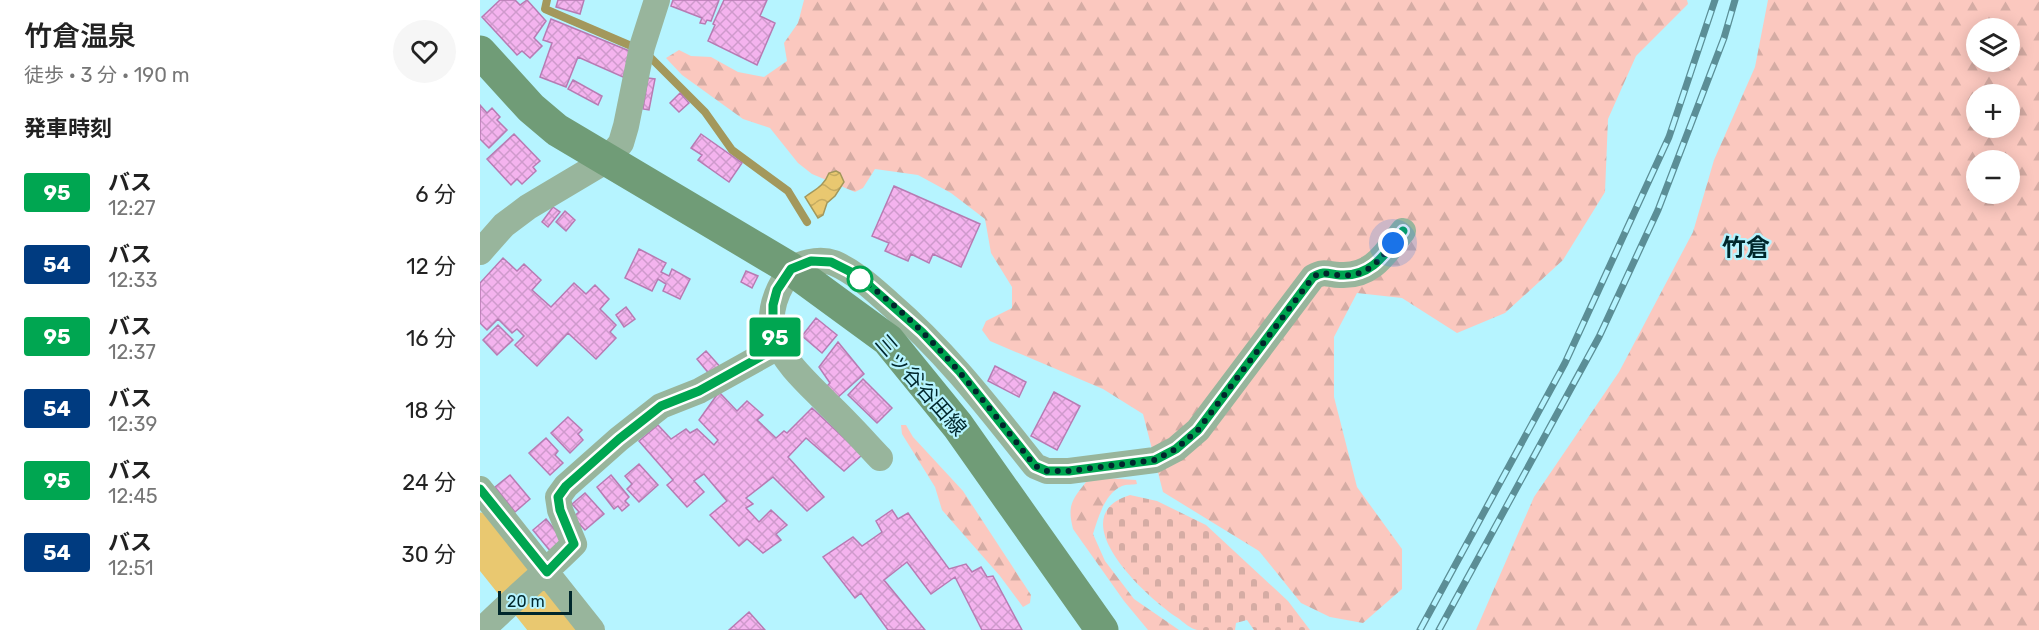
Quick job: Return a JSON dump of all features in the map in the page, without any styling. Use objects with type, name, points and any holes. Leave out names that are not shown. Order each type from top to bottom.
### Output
[{"type":"main road","name":"三ッ谷谷田線","points":[[480,52],[531,108],[557,130],[791,269],[888,339],[958,426],[1102,630]]},
{"type":"street","points":[[480,252],[504,225],[528,207],[607,160],[621,143],[642,47],[657,0]]},
{"type":"street","points":[[880,458],[791,367],[778,347],[773,327],[773,305],[777,290],[791,269],[811,261],[831,262],[849,271],[871,287],[922,332],[960,372],[1035,466],[1047,471],[1069,471],[1155,460],[1176,449],[1198,430],[1313,277],[1321,272],[1356,276],[1370,269],[1403,231]]},
{"type":"street","points":[[482,630],[508,603],[544,574],[574,544],[560,510],[558,497],[566,486],[619,439],[661,406],[699,391],[778,347]]},
{"type":"street","points":[[480,489],[544,574],[591,630]]},
{"type":"green space","points":[[804,0],[1687,0],[1688,4],[1636,56],[1608,119],[1605,192],[1563,260],[1505,313],[1457,333],[1402,298],[1357,293],[1334,337],[1334,397],[1357,487],[1402,549],[1402,589],[1363,623],[1330,617],[1301,603],[1259,551],[1163,492],[1143,414],[1103,389],[990,341],[982,330],[986,321],[1012,308],[1012,287],[991,253],[985,219],[951,193],[918,175],[875,169],[863,188],[855,192],[812,174],[798,163],[770,128],[743,119],[682,75],[666,58],[679,50],[691,56],[711,57],[738,72],[764,77],[787,61],[784,43],[798,23]]},
{"type":"green space","points":[[1768,0],[2039,0],[2039,630],[1476,630],[1534,497],[1619,372],[1693,232],[1714,160],[1755,67]]},
{"type":"green space","points":[[901,425],[906,425],[913,437],[963,491],[1031,595],[1030,603],[1023,607],[1000,576],[942,510],[935,487],[902,434]]},
{"type":"green space","points":[[1106,478],[1136,480],[1137,484],[1124,485],[1116,489],[1100,514],[1093,534],[1105,561],[1134,599],[1179,630],[1148,630],[1124,601],[1073,529],[1071,508],[1077,494],[1086,482]]},
{"type":"green space","points":[[1130,495],[1157,501],[1206,525],[1288,601],[1310,630],[1254,630],[1247,620],[1236,623],[1235,630],[1197,630],[1164,608],[1130,576],[1106,538],[1103,521],[1110,506]]},
{"type":"water","points":[[836,171],[840,173],[844,182],[835,196],[827,203],[823,215],[818,218],[805,197],[822,184],[829,173]]},
{"type":"building","points":[[500,0],[515,0],[520,5],[527,0],[546,21],[534,38],[542,46],[530,58],[522,51],[517,55],[482,17]]},
{"type":"building","points":[[558,0],[584,0],[580,14],[556,7]]},
{"type":"building","points":[[673,0],[719,0],[711,21],[707,20],[705,24],[700,23],[702,18],[671,6]]},
{"type":"building","points":[[724,0],[767,0],[760,16],[775,23],[757,65],[708,41]]},
{"type":"building","points":[[551,19],[632,52],[623,77],[578,57],[566,87],[540,77],[552,43],[543,40]]},
{"type":"building","points":[[648,78],[655,79],[649,110],[643,109]]},
{"type":"building","points":[[573,80],[602,96],[598,105],[568,89]]},
{"type":"building","points":[[680,93],[689,103],[679,112],[670,103]]},
{"type":"building","points":[[480,105],[487,113],[492,108],[500,117],[497,120],[507,130],[489,148],[480,139]]},
{"type":"building","points":[[514,134],[540,161],[533,167],[536,171],[522,184],[517,179],[511,185],[487,159]]},
{"type":"building","points":[[701,134],[742,163],[729,182],[698,160],[702,155],[691,148]]},
{"type":"building","points":[[894,186],[980,224],[961,267],[933,254],[929,263],[911,254],[908,261],[885,251],[889,243],[872,236]]},
{"type":"building","points":[[553,207],[560,212],[548,227],[542,222]]},
{"type":"building","points":[[565,211],[575,220],[566,231],[556,222]]},
{"type":"building","points":[[639,249],[666,263],[661,272],[669,276],[672,269],[690,279],[680,299],[663,291],[666,284],[658,279],[652,291],[625,278]]},
{"type":"building","points":[[503,258],[517,271],[524,264],[541,280],[532,290],[551,307],[574,283],[586,294],[595,285],[609,299],[600,309],[616,325],[610,332],[616,338],[596,359],[568,333],[537,366],[515,345],[524,336],[517,329],[512,333],[498,319],[487,330],[480,323],[480,283]]},
{"type":"building","points":[[746,271],[758,276],[752,288],[741,282]]},
{"type":"building","points":[[626,307],[635,319],[624,327],[616,315]]},
{"type":"building","points":[[816,318],[837,335],[822,353],[802,336]]},
{"type":"building","points":[[498,325],[513,340],[497,355],[483,340]]},
{"type":"building","points":[[838,342],[864,374],[836,399],[827,386],[830,383],[819,367]]},
{"type":"building","points":[[706,351],[723,370],[711,376],[697,359]]},
{"type":"building","points":[[995,366],[1026,382],[1019,397],[988,381]]},
{"type":"building","points":[[863,379],[892,408],[877,423],[848,395]]},
{"type":"building","points":[[719,392],[737,411],[747,401],[763,415],[757,420],[776,438],[784,431],[787,433],[812,408],[862,455],[844,471],[806,438],[788,457],[824,497],[807,511],[773,477],[746,498],[753,504],[746,508],[759,522],[771,510],[787,525],[776,534],[781,540],[763,553],[747,539],[739,546],[710,515],[727,501],[704,474],[694,481],[704,492],[687,507],[667,485],[673,480],[639,441],[658,425],[671,439],[686,429],[690,433],[697,429],[714,445],[718,440],[699,420]]},
{"type":"building","points":[[1054,392],[1080,406],[1057,450],[1031,436]]},
{"type":"building","points":[[568,417],[582,430],[578,434],[583,440],[570,453],[551,433]]},
{"type":"building","points":[[546,438],[558,451],[555,455],[563,463],[550,475],[529,453]]},
{"type":"building","points":[[639,464],[658,485],[639,502],[627,489],[632,484],[625,476]]},
{"type":"building","points":[[510,475],[530,499],[515,512],[495,487]]},
{"type":"building","points":[[611,475],[629,497],[625,501],[629,505],[622,511],[618,506],[614,509],[597,487]]},
{"type":"building","points":[[585,493],[604,514],[585,530],[573,517],[579,512],[572,504]]},
{"type":"building","points":[[892,510],[898,519],[908,513],[949,569],[966,564],[972,572],[981,567],[987,577],[993,576],[1022,630],[982,630],[955,577],[931,594],[907,562],[884,580],[925,630],[888,630],[861,593],[855,598],[823,557],[853,537],[862,546],[882,532],[876,521]]},
{"type":"building","points":[[546,519],[564,541],[551,552],[533,530]]},
{"type":"building","points":[[749,612],[765,630],[729,630]]},
{"type":"waterway","points":[[547,0],[545,9],[636,48]]},
{"type":"waterway","points":[[651,58],[705,112],[732,150],[788,191],[807,222]]},
{"type":"waterway","points":[[480,535],[556,630]]},
{"type":"railway","points":[[1420,630],[1565,363],[1669,137],[1715,0]]},
{"type":"railway","points":[[1439,630],[1599,337],[1658,210],[1724,38],[1735,0]]},
{"type":"bus line","name":"95","points":[[480,489],[547,572],[574,544],[560,510],[558,497],[566,486],[619,439],[661,406],[699,391],[778,347],[773,327],[773,305],[777,290],[791,269],[811,261],[831,262],[849,271],[871,287],[922,332],[960,372],[1035,466],[1047,471],[1069,471],[1155,460],[1176,449],[1198,430],[1313,277],[1321,272],[1356,276],[1370,269],[1403,231]]},
{"type":"district","name":"竹倉","points":[[1746,248]]},
{"type":"route","points":[[860,279],[922,332],[960,372],[1035,466],[1047,471],[1069,471],[1155,460],[1176,449],[1198,430],[1313,277],[1321,272],[1356,276],[1370,269],[1393,243]]}]
